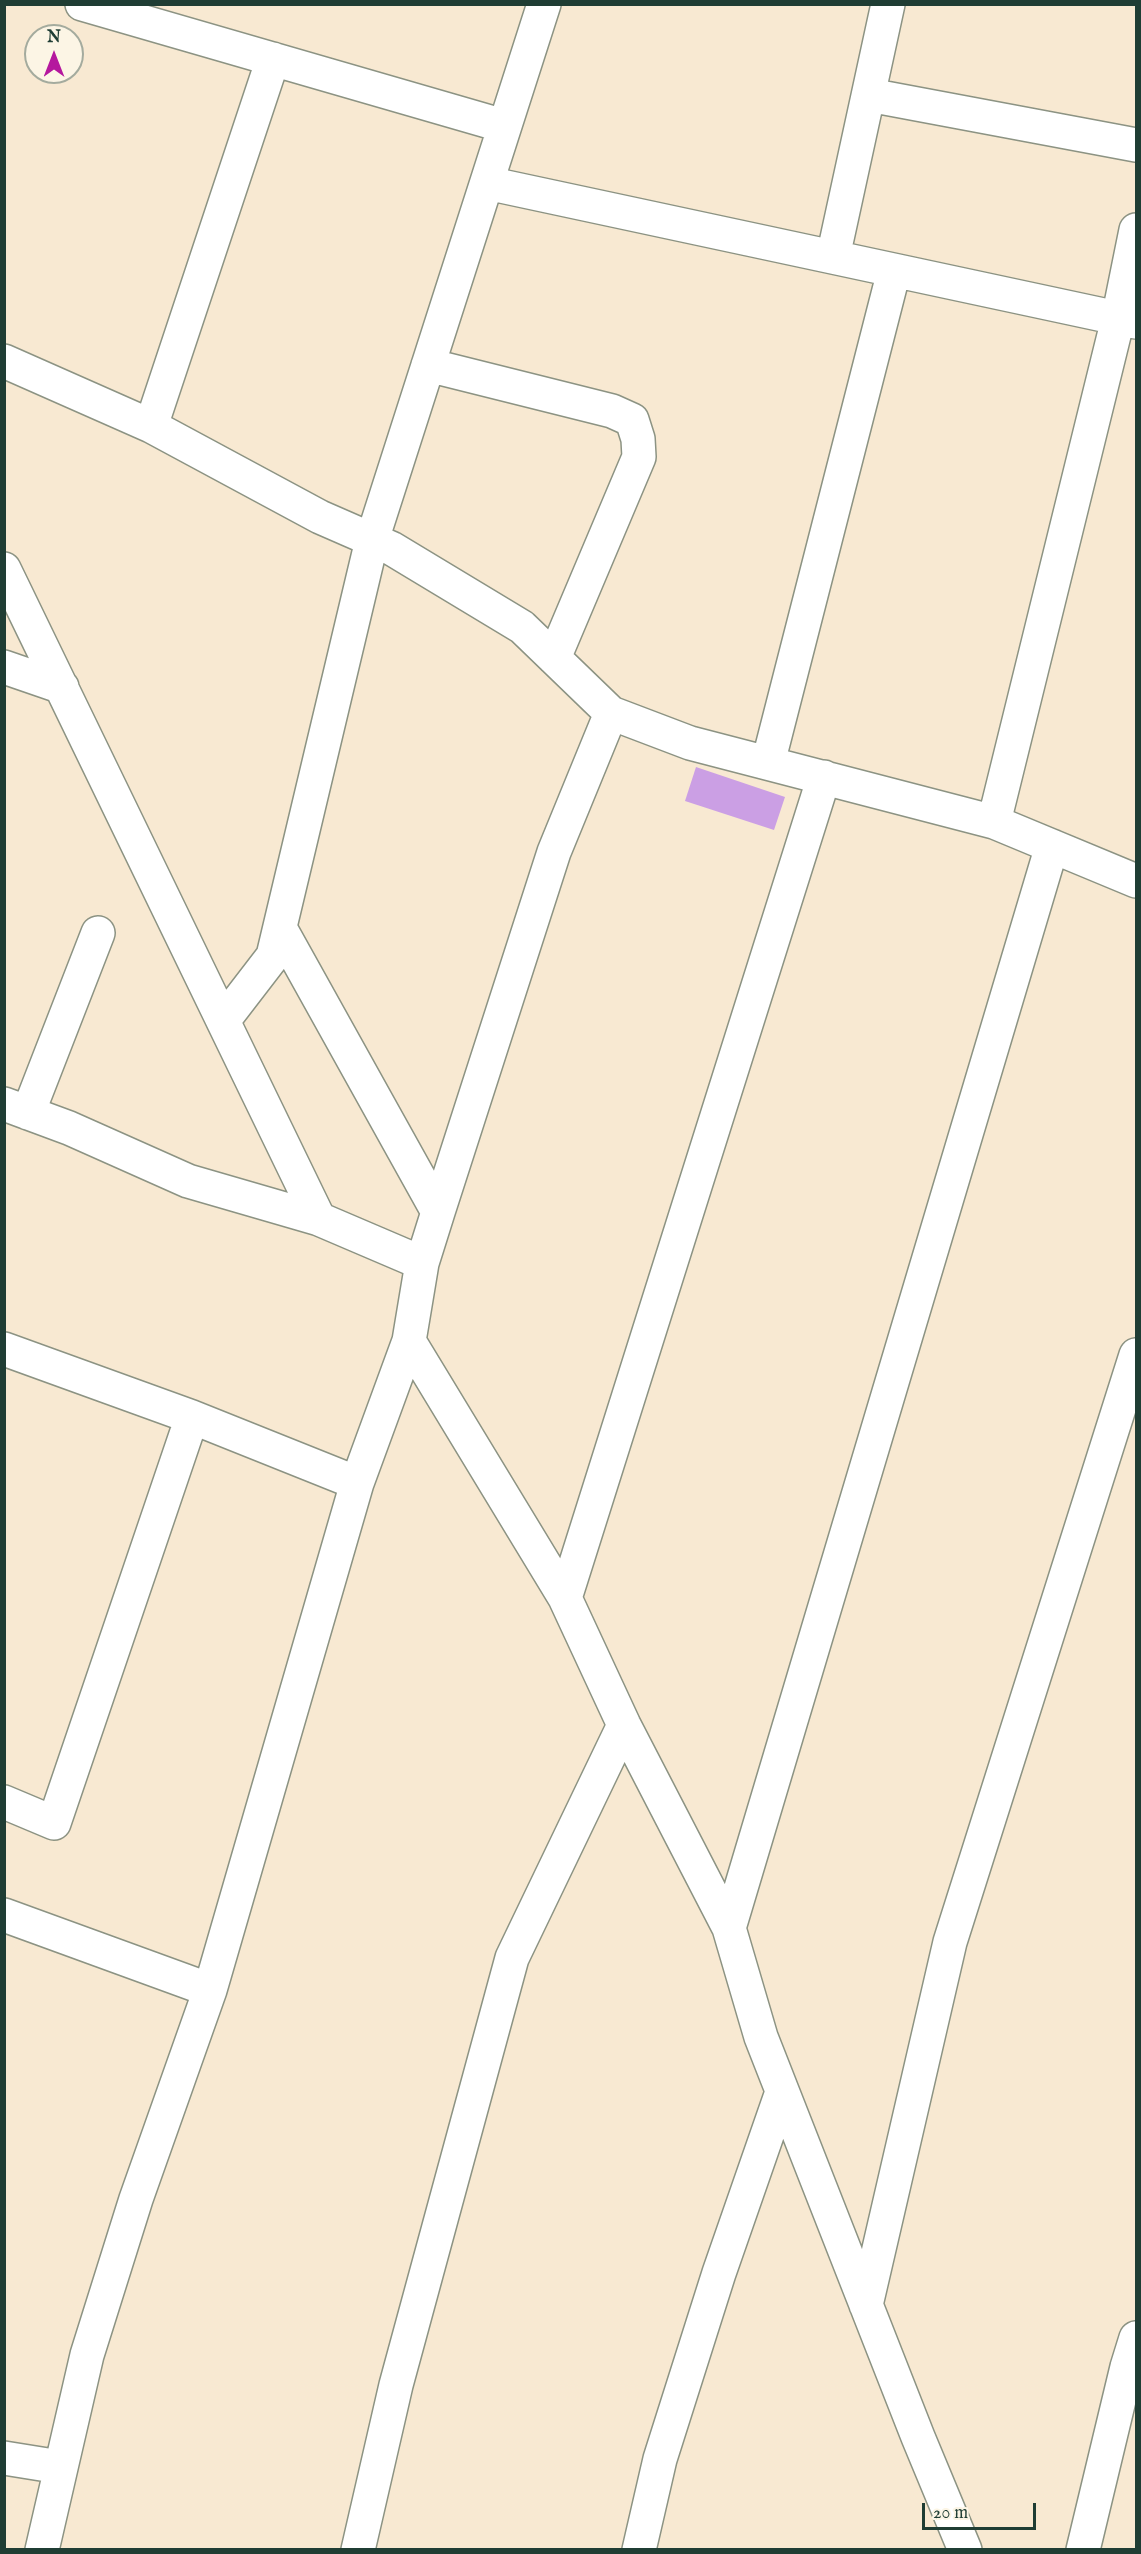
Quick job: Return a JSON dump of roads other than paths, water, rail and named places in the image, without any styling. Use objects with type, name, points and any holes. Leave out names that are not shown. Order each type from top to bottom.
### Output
[{"type":"street","points":[[82,4],[504,126]]},
{"type":"street","points":[[223,1021],[273,956],[372,540],[544,4]]},
{"type":"street","points":[[833,257],[888,4]]},
{"type":"street","points":[[151,426],[273,59]]},
{"type":"street","points":[[868,95],[1137,145]]},
{"type":"street","points":[[487,183],[1127,320]]},
{"type":"street","points":[[994,822],[1127,320],[1137,231]]},
{"type":"street","points":[[768,763],[894,271]]},
{"type":"street","points":[[4,361],[151,426],[320,517],[391,548],[522,627],[611,713],[690,743],[994,822],[1137,881]]},
{"type":"street","points":[[428,365],[612,411],[632,420],[638,440],[639,457],[555,658]]},
{"type":"street","points":[[4,569],[319,1219]]},
{"type":"street","points":[[4,667],[62,687]]},
{"type":"street","points":[[42,2550],[87,2355],[132,2210],[210,1990],[357,1483],[409,1341],[422,1263],[555,852],[611,713]]},
{"type":"street","points":[[565,1598],[824,777]]},
{"type":"street","points":[[729,1928],[1052,846]]},
{"type":"street","points":[[280,928],[438,1212]]},
{"type":"street","points":[[98,933],[16,1109],[69,1128],[188,1181],[319,1219],[422,1263]]},
{"type":"street","points":[[409,1341],[565,1598],[624,1725],[729,1928],[761,2037],[866,2306],[965,2550]]},
{"type":"street","points":[[4,1349],[192,1417],[357,1483]]},
{"type":"street","points":[[866,2306],[950,1942],[1137,1355]]},
{"type":"street","points":[[4,1802],[54,1823],[192,1417]]},
{"type":"street","points":[[358,2550],[399,2374],[512,1958],[624,1725]]},
{"type":"street","points":[[4,1915],[210,1990]]},
{"type":"street","points":[[639,2550],[660,2459],[719,2273],[782,2092]]},
{"type":"street","points":[[1083,2550],[1127,2367],[1137,2338]]},
{"type":"street","points":[[4,2458],[60,2467]]}]
